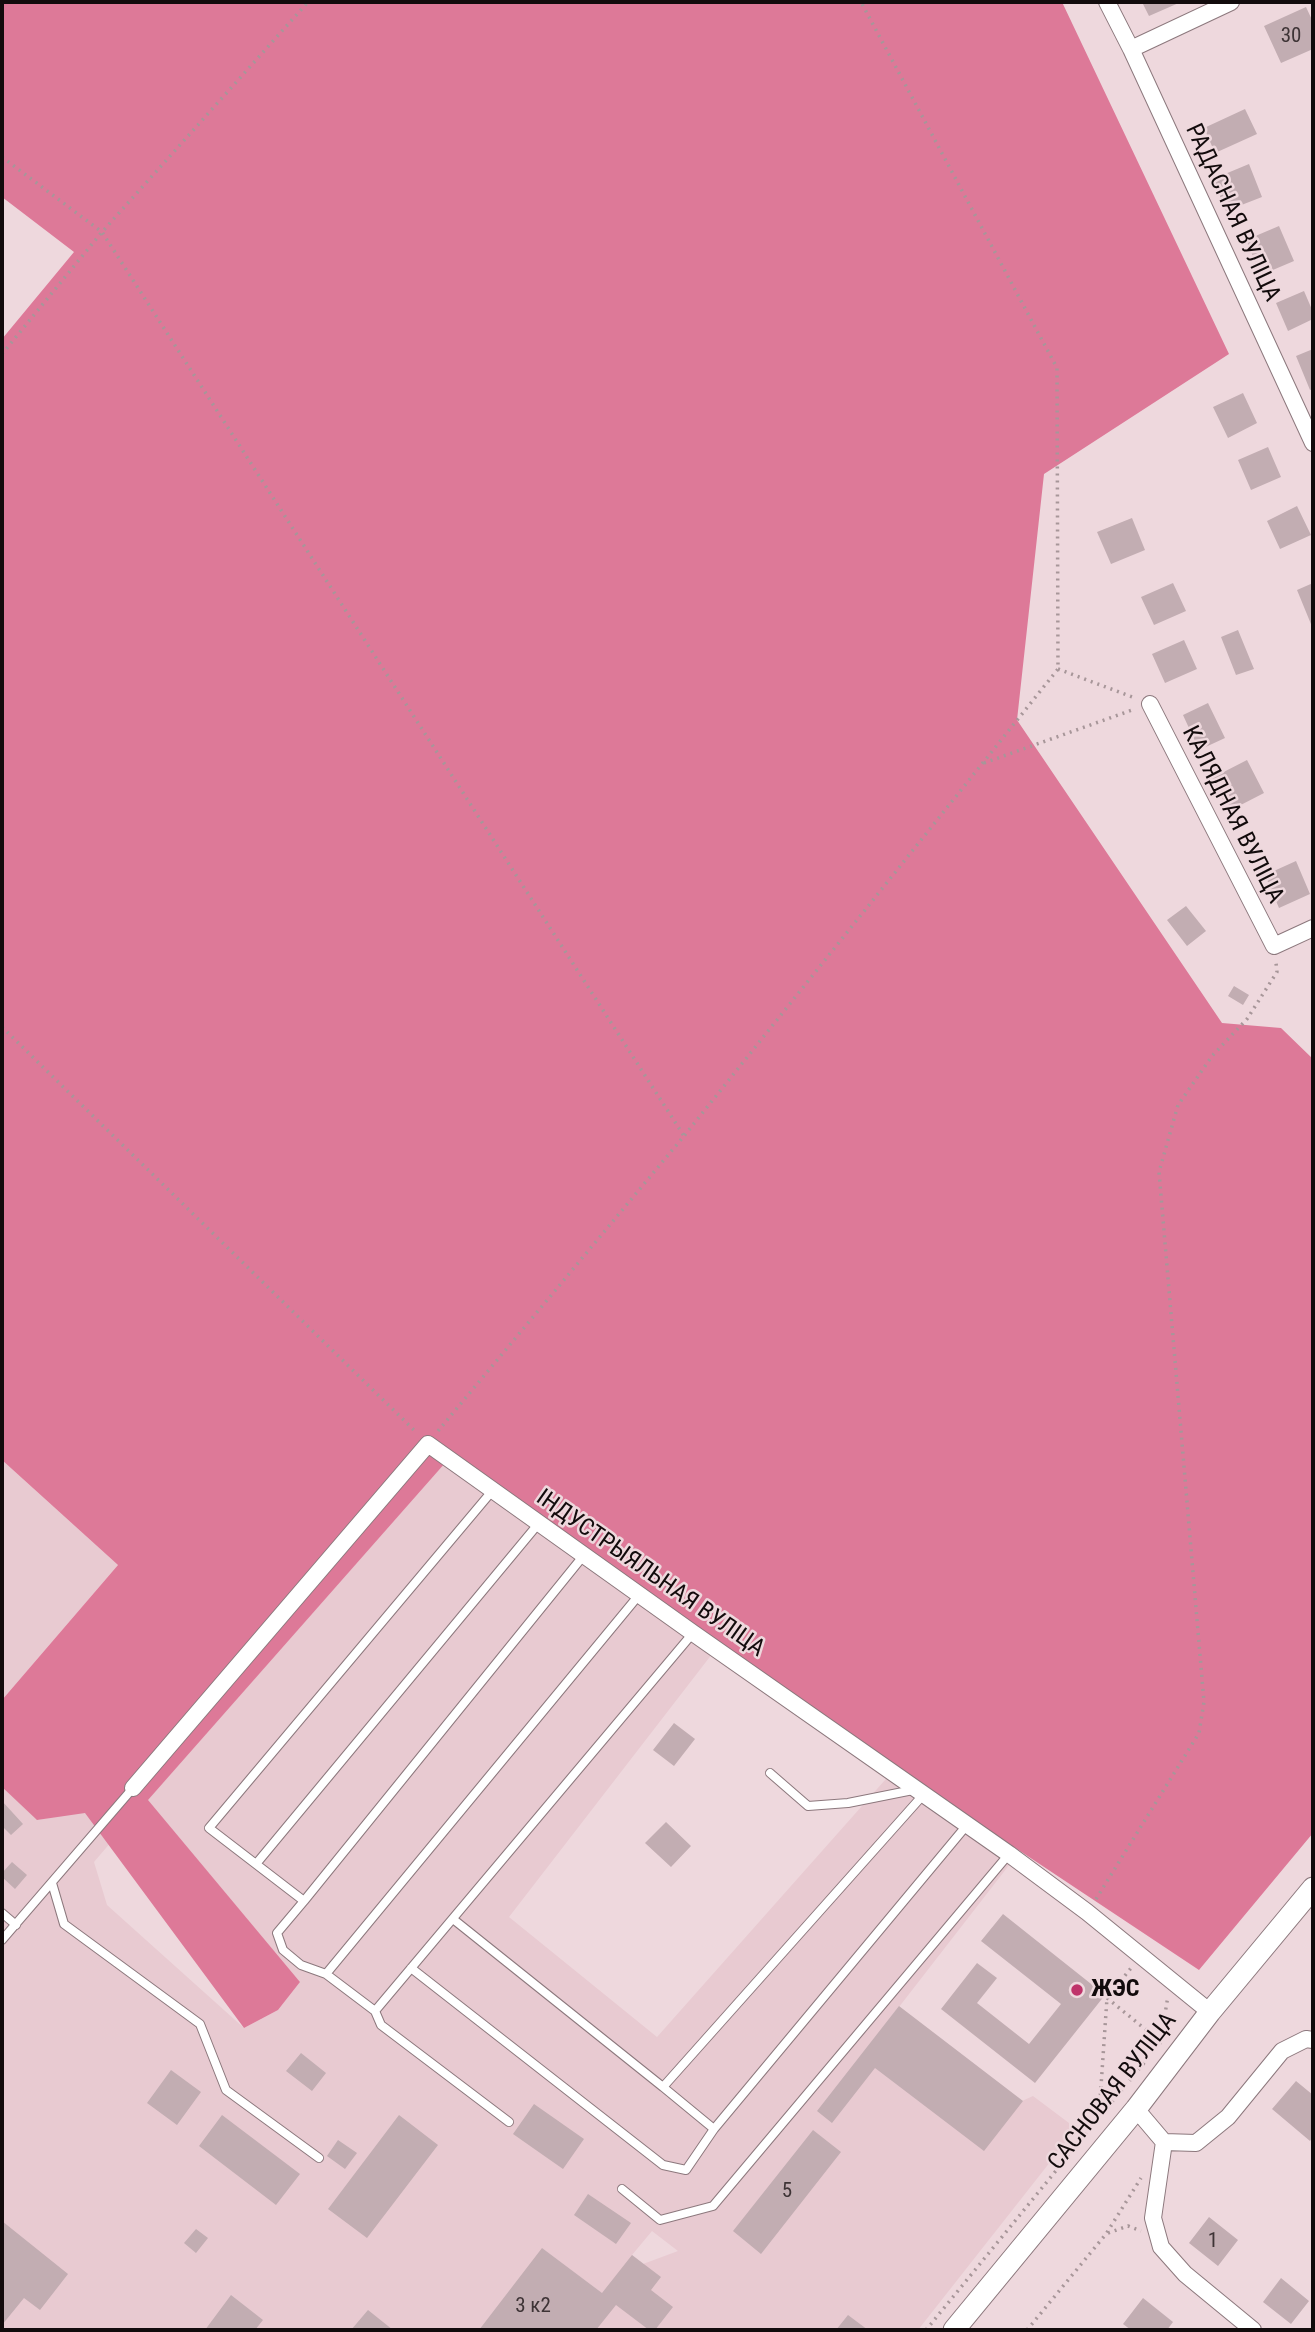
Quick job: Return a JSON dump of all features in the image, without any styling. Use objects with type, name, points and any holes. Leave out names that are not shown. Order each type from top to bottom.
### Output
[{"type":"street","name":"РАДАСНАЯ ВУЛІЦА","points":[[1107,2],[1313,443]]},
{"type":"street","points":[[1131,50],[1231,2]]},
{"type":"street","name":"КАЛЯДНАЯ ВУЛІЦА","points":[[1150,704],[1274,946]]},
{"type":"street","points":[[1274,946],[1313,928]]},
{"type":"street","points":[[133,1788],[428,1444]]},
{"type":"street","name":"ІНДУСТРЫЯЛЬНАЯ ВУЛІЦА","points":[[428,1444],[1009,1854],[1087,1912],[1210,2012]]},
{"type":"street","name":"САСНОВАЯ ВУЛІЦА","points":[[954,2330],[1313,1888]]},
{"type":"street","points":[[1136,2109],[1164,2142],[1196,2143],[1228,2117],[1282,2051],[1306,2039],[1313,2040]]},
{"type":"street","points":[[1164,2142],[1153,2218],[1161,2247],[1185,2274],[1253,2330]]},
{"type":"lane","points":[[304,1901],[209,1828],[493,1490]]},
{"type":"lane","points":[[256,1864],[539,1523]]},
{"type":"lane","points":[[509,2122],[381,2025],[375,2011],[326,1974],[300,1965],[283,1950],[277,1933],[584,1555]]},
{"type":"lane","points":[[326,1974],[639,1595]]},
{"type":"lane","points":[[375,2011],[693,1633]]},
{"type":"lane","points":[[770,1773],[808,1806],[920,1792]]},
{"type":"lane","points":[[2,1940],[133,1788]]},
{"type":"lane","points":[[663,2087],[920,1792]]},
{"type":"lane","points":[[411,1968],[663,2165],[686,2170],[714,2129],[967,1825]]},
{"type":"lane","points":[[622,2189],[660,2220],[713,2206],[1009,1854]]},
{"type":"lane","points":[[52,1883],[64,1924],[200,2024],[226,2090],[319,2158]]},
{"type":"lane","points":[[2,1913],[16,1925]]},
{"type":"lane","points":[[453,1919],[714,2129]]},
{"type":"path","points":[[2,354],[102,232],[308,2]]},
{"type":"path","points":[[2,1027],[428,1444],[684,1136],[1058,669],[1057,368],[861,2]]},
{"type":"path","points":[[2,157],[102,232],[684,1136]]},
{"type":"path","points":[[1058,669],[1150,704]]},
{"type":"path","points":[[983,764],[1150,704]]},
{"type":"path","points":[[1087,1912],[1199,1732],[1204,1702],[1159,1172],[1178,1104],[1212,1056],[1247,1019],[1277,972],[1274,946]]},
{"type":"path","points":[[1099,2118],[1107,1998],[1140,1956]]},
{"type":"path","points":[[926,2330],[1161,2042],[1167,1997],[1176,1985]]},
{"type":"path","points":[[1107,1998],[1161,2042]]},
{"type":"path","points":[[1027,2330],[1106,2234],[1142,2176]]},
{"type":"path","points":[[1106,2234],[1128,2227],[1158,2236]]},
{"type":"shaded area","points":[[2,2],[1062,2],[1229,354],[1044,474],[1017,720],[1222,1023],[1281,1028],[1313,1059],[1313,1833],[1199,1970],[1020,1851],[893,1771],[446,1462],[148,1800],[300,1982],[278,2010],[244,2028],[85,1813],[37,1820],[2,1787],[2,1700],[118,1565],[2,1460],[2,339],[74,252],[2,197]]},
{"type":"shaded area","points":[[2,1460],[118,1565],[2,1700]]},
{"type":"shaded area","points":[[446,1462],[719,1645],[509,1917],[657,2037],[893,1771],[1020,1851],[892,2016],[1022,2101],[1033,2096],[1069,2123],[1069,2138],[918,2330],[2,2330],[2,1787],[38,1820],[148,1799]],"holes":[[[147,1800],[300,1982],[278,2010],[244,2028],[107,1905],[94,1862]],[[652,2231],[678,2251],[643,2264],[632,2255]]]},
{"type":"building","points":[[1142,2],[1181,2],[1149,16]]},
{"type":"building","points":[[1306,7],[1313,22],[1313,49],[1281,63],[1264,26]]},
{"type":"building","points":[[1245,109],[1257,134],[1215,153],[1204,128]]},
{"type":"building","points":[[1249,164],[1262,197],[1226,211],[1213,179]]},
{"type":"building","points":[[1279,226],[1294,261],[1261,275],[1246,240]]},
{"type":"building","points":[[1304,291],[1313,312],[1313,319],[1288,331],[1276,303]]},
{"type":"building","points":[[1313,349],[1313,389],[1310,390],[1296,356]]},
{"type":"building","points":[[1243,393],[1257,423],[1228,438],[1213,407]]},
{"type":"building","points":[[1268,447],[1281,477],[1251,490],[1238,460]]},
{"type":"building","points":[[1297,506],[1311,535],[1280,549],[1267,521]]},
{"type":"building","points":[[1132,518],[1145,550],[1111,564],[1097,532]]},
{"type":"building","points":[[1173,583],[1186,611],[1154,625],[1141,597]]},
{"type":"building","points":[[1313,583],[1313,629],[1297,590]]},
{"type":"building","points":[[1238,630],[1254,669],[1236,675],[1221,637]]},
{"type":"building","points":[[1184,640],[1197,669],[1165,683],[1152,654]]},
{"type":"building","points":[[1208,703],[1225,738],[1199,750],[1183,715]]},
{"type":"building","points":[[1247,760],[1264,793],[1229,811],[1212,778]]},
{"type":"building","points":[[1296,861],[1310,894],[1279,908],[1265,875]]},
{"type":"building","points":[[1186,906],[1206,931],[1187,946],[1167,920]]},
{"type":"building","points":[[1234,986],[1249,995],[1243,1005],[1228,996]]},
{"type":"building","points":[[674,1723],[695,1739],[674,1766],[653,1750]]},
{"type":"building","points":[[2,1801],[23,1824],[11,1835],[2,1826]]},
{"type":"building","points":[[666,1822],[691,1846],[671,1867],[645,1843]]},
{"type":"building","points":[[12,1862],[27,1875],[15,1889],[2,1877],[2,1873]]},
{"type":"building","points":[[1003,1914],[1105,1995],[1035,2083],[941,2009],[977,1963],[997,1978],[977,2003],[1029,2044],[1061,2004],[981,1941]]},
{"type":"building","points":[[899,2006],[1023,2101],[984,2151],[875,2068],[832,2123],[817,2111]]},
{"type":"building","points":[[301,2053],[326,2073],[312,2091],[286,2071]]},
{"type":"building","points":[[171,2070],[201,2092],[177,2125],[147,2103]]},
{"type":"building","points":[[1296,2081],[1313,2095],[1313,2137],[1310,2141],[1272,2109]]},
{"type":"building","points":[[534,2104],[584,2139],[563,2169],[513,2134]]},
{"type":"building","points":[[222,2115],[300,2174],[276,2205],[199,2146]]},
{"type":"building","points":[[399,2115],[438,2145],[367,2238],[328,2209]]},
{"type":"building","points":[[813,2130],[841,2152],[761,2254],[733,2231]]},
{"type":"building","points":[[338,2140],[357,2153],[345,2169],[327,2156]]},
{"type":"building","points":[[588,2194],[631,2223],[616,2244],[574,2215]]},
{"type":"building","points":[[1209,2217],[1238,2240],[1218,2266],[1189,2243]]},
{"type":"building","points":[[2,2221],[68,2274],[40,2310],[24,2298],[2,2325]]},
{"type":"building","points":[[196,2229],[208,2238],[196,2253],[184,2243]]},
{"type":"building","points":[[542,2248],[602,2293],[632,2255],[661,2277],[651,2290],[673,2307],[655,2330],[649,2330],[616,2305],[596,2330],[479,2330]]},
{"type":"building","points":[[1281,2278],[1309,2301],[1291,2324],[1263,2302]]},
{"type":"building","points":[[231,2295],[263,2320],[255,2330],[205,2330]]},
{"type":"building","points":[[1143,2298],[1173,2322],[1167,2330],[1131,2330],[1123,2324]]},
{"type":"building","points":[[368,2310],[393,2330],[351,2330]]},
{"type":"building","points":[[848,2315],[868,2330],[836,2330]]},
{"type":"place","name":"ЖЭС","points":[[1077,1990]]}]
